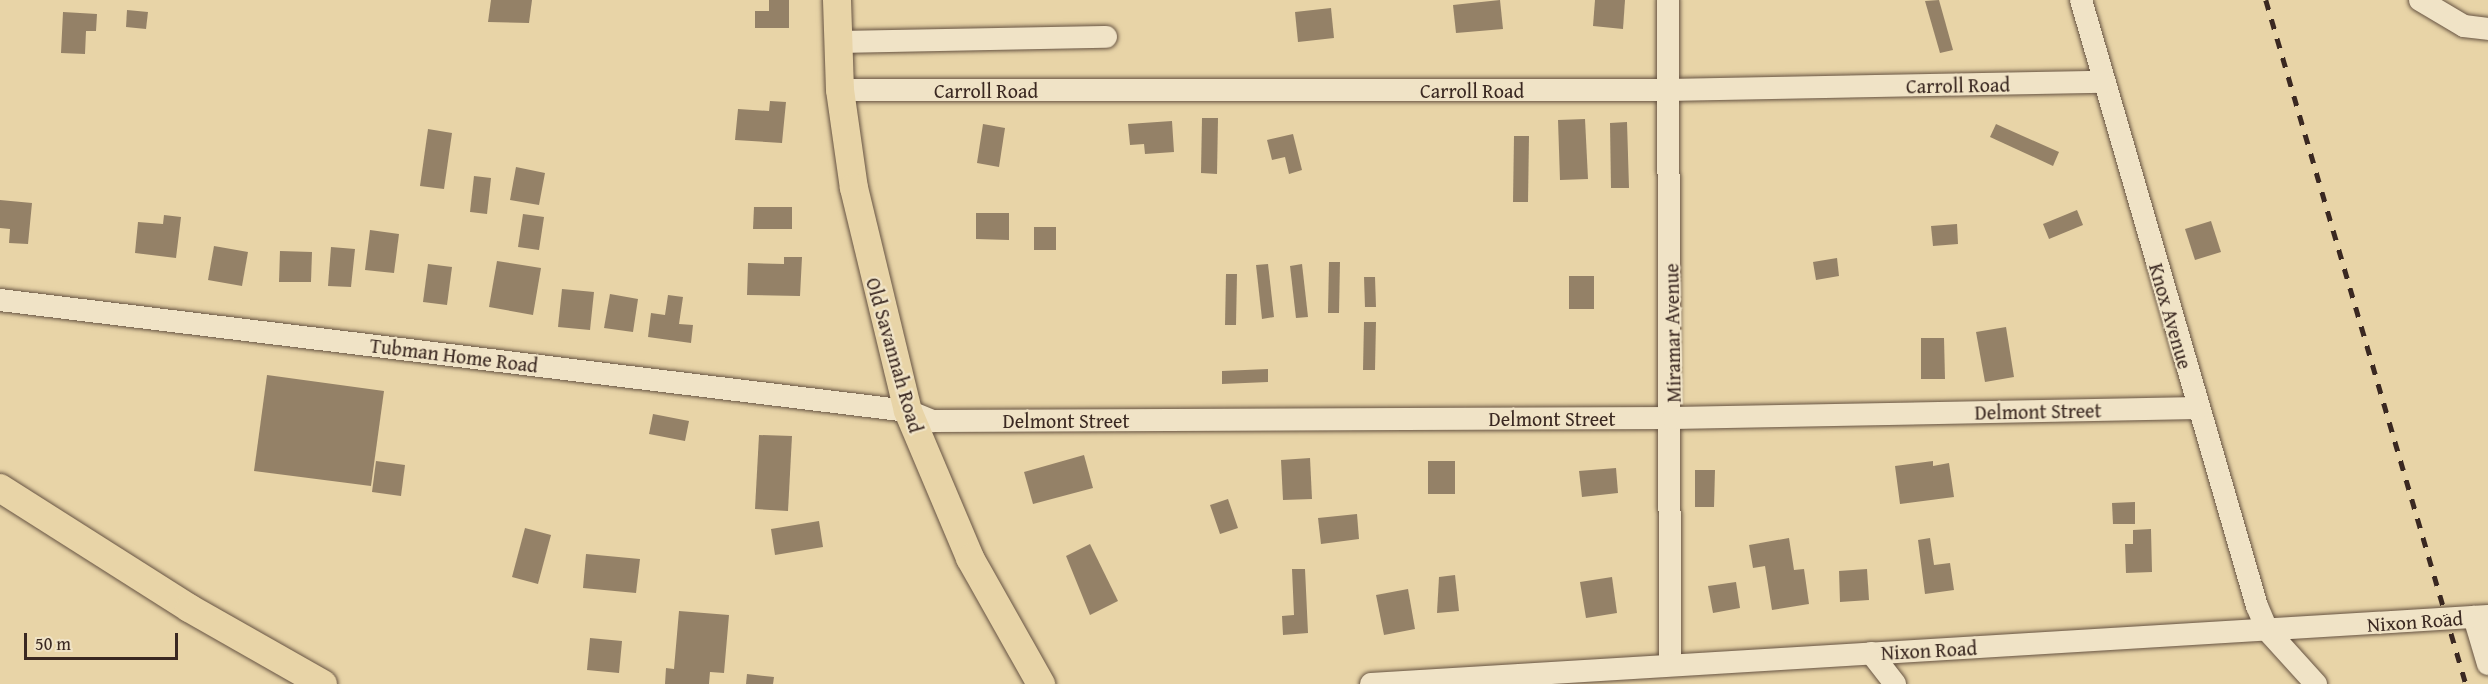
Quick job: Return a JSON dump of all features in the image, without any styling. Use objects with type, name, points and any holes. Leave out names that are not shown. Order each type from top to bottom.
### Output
[{"type":"main road","name":"Old Savannah Road","points":[[837,0],[840,90],[864,245],[908,411],[970,558],[1041,684]]},
{"type":"main road","points":[[0,488],[182,604],[323,684]]},
{"type":"street","name":"Miramar Avenue","points":[[1668,0],[1667,90],[1673,418],[1670,665]]},
{"type":"street","name":"Knox Avenue","points":[[2081,0],[2198,408],[2267,630]]},
{"type":"street","points":[[2420,0],[2464,26],[2488,29]]},
{"type":"street","points":[[837,42],[1106,37]]},
{"type":"street","name":"Carroll Road","points":[[840,90],[1667,90],[2103,82]]},
{"type":"street","name":"Tubman Home Road","points":[[0,300],[908,411]]},
{"type":"street","name":"Delmont Street","points":[[908,411],[933,421],[1673,418],[2198,408]]},
{"type":"street","points":[[2481,616],[2488,664]]},
{"type":"street","name":"Nixon Road","points":[[1371,684],[1477,680],[1670,665],[2481,616]]},
{"type":"street","points":[[2267,630],[2316,684]]},
{"type":"street","points":[[1871,653],[1895,684]]},
{"type":"building","points":[[491,0],[532,0],[529,23],[488,22]]},
{"type":"building","points":[[769,0],[789,0],[789,28],[755,28],[755,11],[769,11]]},
{"type":"building","points":[[1500,0],[1503,29],[1456,33],[1453,5]]},
{"type":"building","points":[[1595,0],[1625,0],[1623,29],[1593,26]]},
{"type":"building","points":[[1939,0],[1953,50],[1940,53],[1925,1]]},
{"type":"building","points":[[1331,8],[1334,38],[1298,42],[1295,12]]},
{"type":"building","points":[[127,10],[148,12],[146,29],[126,27]]},
{"type":"building","points":[[63,12],[97,14],[96,31],[86,31],[85,54],[61,53]]},
{"type":"building","points":[[770,101],[786,102],[782,143],[735,140],[738,109],[769,111]]},
{"type":"building","points":[[1202,118],[1218,118],[1217,174],[1201,173]]},
{"type":"building","points":[[1585,119],[1588,179],[1560,180],[1558,120]]},
{"type":"building","points":[[1172,121],[1174,152],[1145,154],[1144,144],[1130,145],[1128,124]]},
{"type":"building","points":[[1627,122],[1629,188],[1611,188],[1610,123]]},
{"type":"building","points":[[983,124],[1005,128],[999,167],[977,163]]},
{"type":"building","points":[[1996,124],[2059,152],[2053,166],[1990,137]]},
{"type":"building","points":[[428,129],[452,133],[444,189],[420,186]]},
{"type":"building","points":[[1293,134],[1302,170],[1289,174],[1285,157],[1272,160],[1267,140]]},
{"type":"building","points":[[1514,136],[1529,136],[1528,202],[1513,202]]},
{"type":"building","points":[[516,167],[545,173],[539,205],[510,200]]},
{"type":"building","points":[[474,176],[491,178],[487,214],[470,212]]},
{"type":"building","points":[[0,200],[32,203],[28,244],[9,243],[10,229],[0,228]]},
{"type":"building","points":[[754,207],[792,207],[792,229],[753,229]]},
{"type":"building","points":[[2077,210],[2083,225],[2049,239],[2043,224]]},
{"type":"building","points":[[976,213],[1009,213],[1009,240],[976,239]]},
{"type":"building","points":[[523,214],[544,217],[539,250],[518,247]]},
{"type":"building","points":[[164,215],[181,217],[176,258],[135,253],[138,222],[163,224]]},
{"type":"building","points":[[2211,221],[2221,252],[2195,260],[2185,229]]},
{"type":"building","points":[[1957,224],[1958,244],[1933,246],[1931,226]]},
{"type":"building","points":[[1034,227],[1056,227],[1056,250],[1034,250]]},
{"type":"building","points":[[370,230],[399,234],[394,273],[365,270]]},
{"type":"building","points":[[214,246],[248,252],[242,286],[208,280]]},
{"type":"building","points":[[331,247],[355,249],[351,287],[328,286]]},
{"type":"building","points":[[280,251],[312,252],[311,282],[279,282]]},
{"type":"building","points":[[784,257],[802,257],[800,296],[747,295],[748,263],[784,264]]},
{"type":"building","points":[[1837,258],[1839,276],[1816,280],[1813,262]]},
{"type":"building","points":[[497,261],[541,268],[533,315],[489,307]]},
{"type":"building","points":[[1329,262],[1340,262],[1339,313],[1328,313]]},
{"type":"building","points":[[428,264],[452,267],[447,305],[423,302]]},
{"type":"building","points":[[1268,264],[1274,317],[1262,319],[1256,265]]},
{"type":"building","points":[[1302,264],[1308,317],[1296,318],[1290,266]]},
{"type":"building","points":[[1226,274],[1237,274],[1236,325],[1225,325]]},
{"type":"building","points":[[1569,276],[1594,276],[1594,309],[1569,309]]},
{"type":"building","points":[[1364,277],[1375,277],[1376,307],[1365,307]]},
{"type":"building","points":[[562,289],[594,292],[590,330],[558,327]]},
{"type":"building","points":[[610,294],[638,299],[633,332],[604,328]]},
{"type":"building","points":[[668,295],[683,297],[679,324],[693,325],[691,343],[648,337],[651,313],[665,315]]},
{"type":"building","points":[[1364,322],[1376,322],[1375,370],[1363,370]]},
{"type":"building","points":[[2006,327],[2014,377],[1985,382],[1976,332]]},
{"type":"building","points":[[1921,338],[1944,338],[1945,379],[1921,379]]},
{"type":"building","points":[[1268,369],[1268,382],[1222,384],[1222,371]]},
{"type":"building","points":[[267,375],[384,391],[371,486],[254,471]]},
{"type":"building","points":[[653,414],[689,421],[685,441],[649,434]]},
{"type":"building","points":[[759,435],[792,436],[788,511],[755,509]]},
{"type":"building","points":[[1084,455],[1093,488],[1033,504],[1024,472]]},
{"type":"building","points":[[1310,458],[1312,499],[1283,500],[1281,460]]},
{"type":"building","points":[[376,461],[405,465],[401,496],[372,492]]},
{"type":"building","points":[[1428,461],[1455,461],[1455,494],[1428,494]]},
{"type":"building","points":[[1933,461],[1933,466],[1949,463],[1954,497],[1900,504],[1895,466]]},
{"type":"building","points":[[1616,468],[1618,493],[1582,497],[1579,471]]},
{"type":"building","points":[[1695,470],[1715,470],[1714,507],[1695,507]]},
{"type":"building","points":[[1228,499],[1238,528],[1220,534],[1210,505]]},
{"type":"building","points":[[2135,502],[2135,524],[2113,524],[2112,503]]},
{"type":"building","points":[[1357,514],[1359,539],[1321,544],[1318,518]]},
{"type":"building","points":[[819,521],[823,547],[775,555],[771,529]]},
{"type":"building","points":[[525,528],[551,535],[538,584],[512,577]]},
{"type":"building","points":[[2151,529],[2152,572],[2126,573],[2125,544],[2133,544],[2133,530]]},
{"type":"building","points":[[1789,538],[1794,570],[1804,569],[1809,604],[1772,610],[1765,566],[1753,568],[1749,545]]},
{"type":"building","points":[[1930,538],[1934,565],[1950,563],[1954,590],[1925,594],[1918,540]]},
{"type":"building","points":[[1090,544],[1118,601],[1090,615],[1066,556]]},
{"type":"building","points":[[586,554],[640,559],[636,593],[583,588]]},
{"type":"building","points":[[1292,569],[1305,569],[1308,633],[1283,635],[1282,616],[1294,615]]},
{"type":"building","points":[[1867,569],[1869,600],[1840,602],[1839,571]]},
{"type":"building","points":[[1455,575],[1459,611],[1437,613],[1439,577]]},
{"type":"building","points":[[1612,577],[1617,613],[1586,618],[1580,582]]},
{"type":"building","points":[[1736,582],[1740,608],[1713,613],[1708,586]]},
{"type":"building","points":[[1408,589],[1415,629],[1384,635],[1376,595]]},
{"type":"building","points":[[679,611],[729,615],[724,673],[710,672],[709,684],[665,684],[666,668],[674,669]]},
{"type":"building","points":[[590,638],[622,641],[619,673],[587,670]]},
{"type":"building","points":[[747,674],[774,677],[773,684],[746,684]]},
{"type":"railway","points":[[2266,0],[2466,684]]}]
